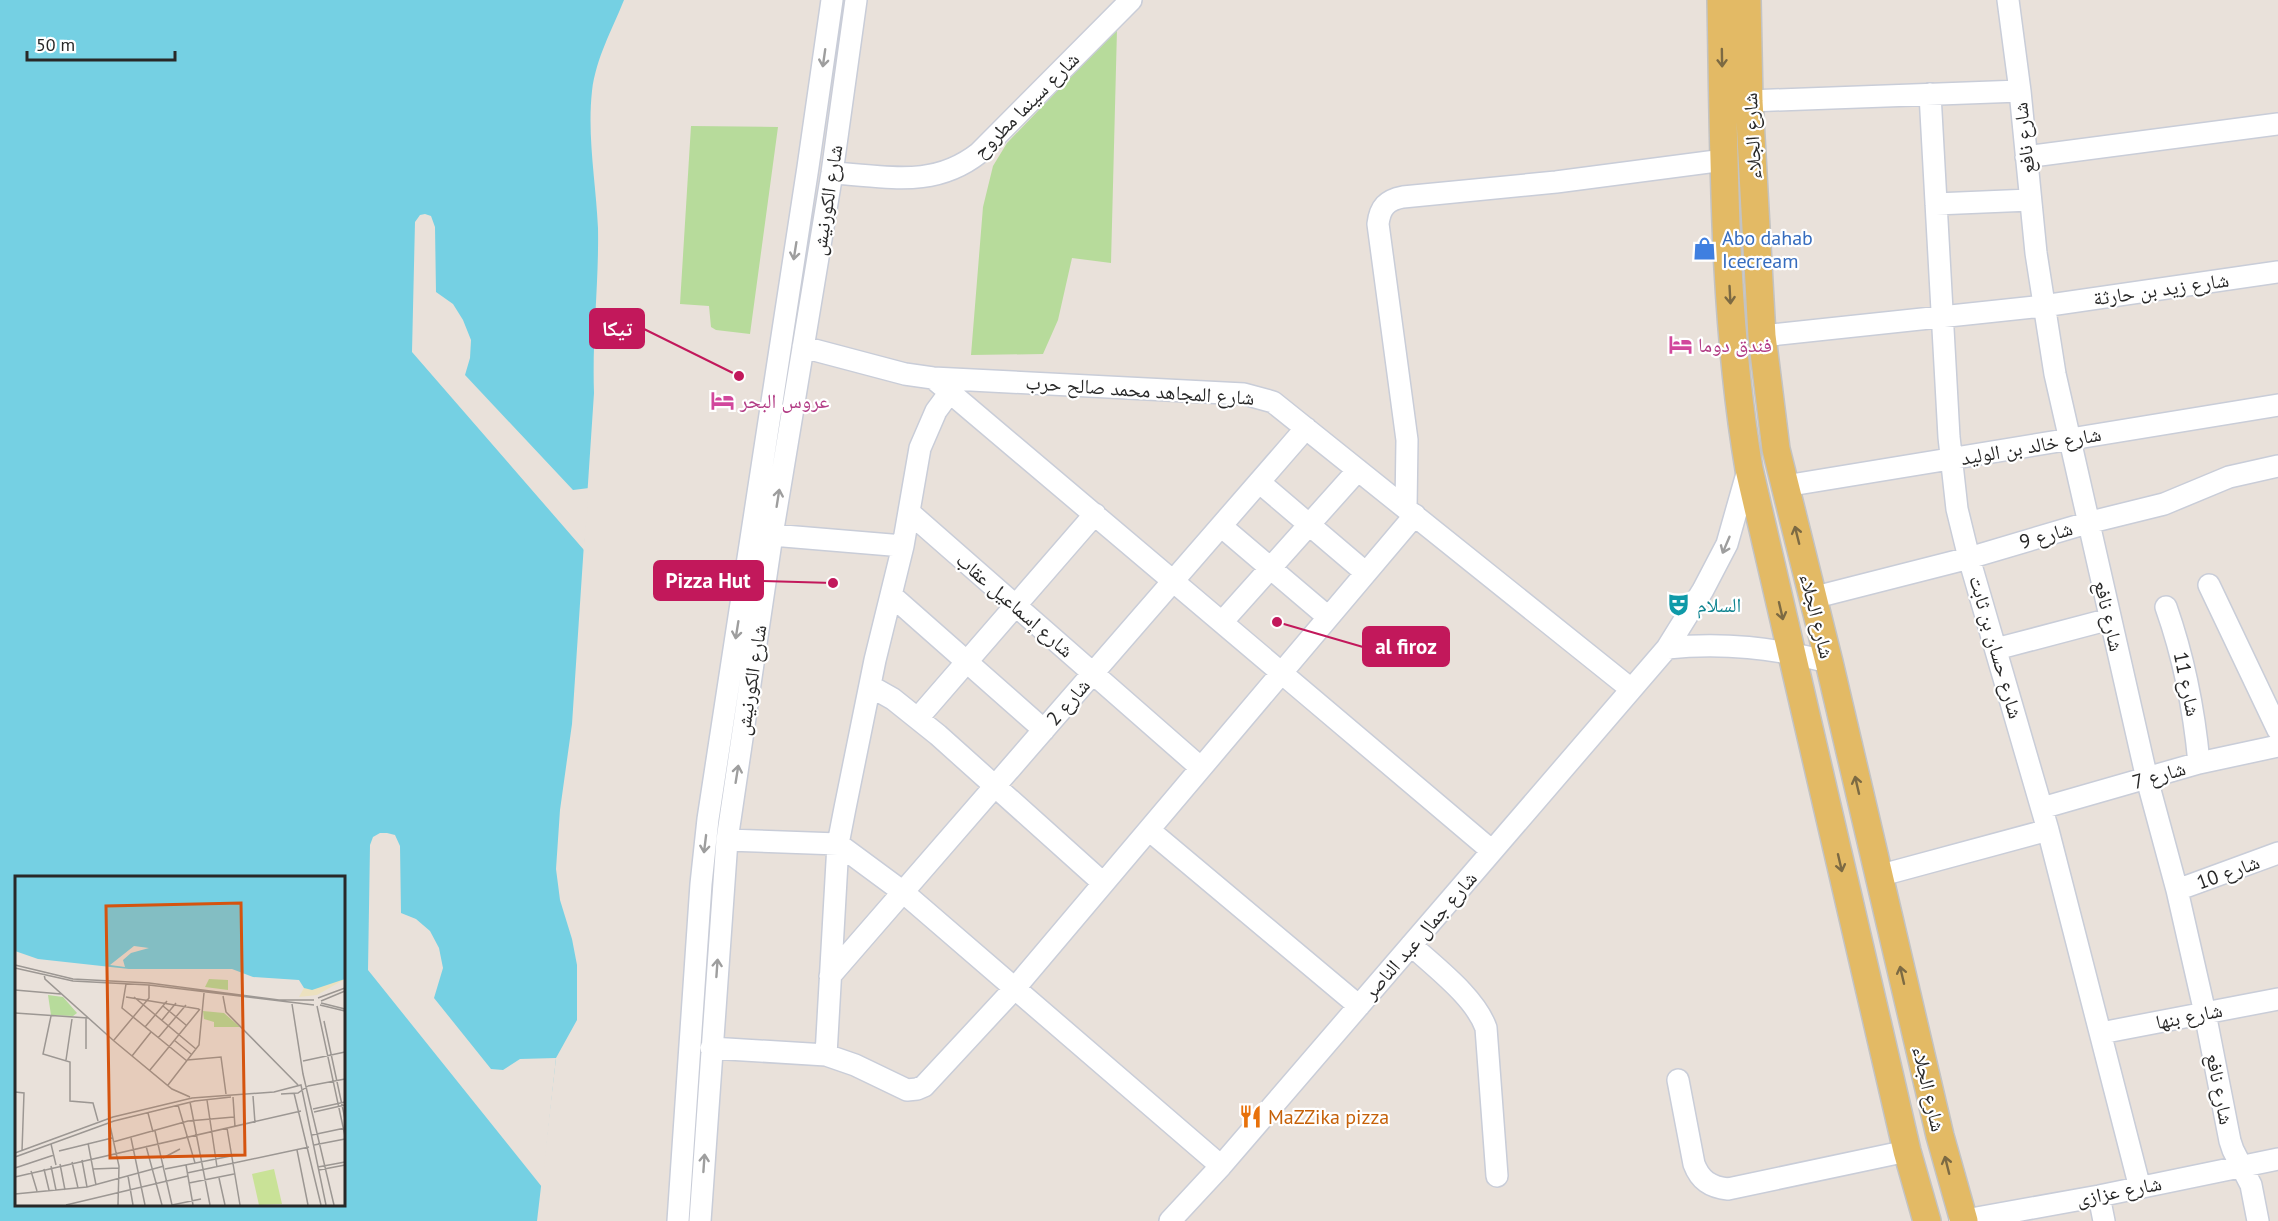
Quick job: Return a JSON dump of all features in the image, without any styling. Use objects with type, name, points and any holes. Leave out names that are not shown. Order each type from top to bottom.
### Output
[{"type":"main road","name":"شارع الجلاء","points":[[1721,0],[1724,160],[1732,338],[1740,415],[1749,469],[1907,1151],[1927,1221]]},
{"type":"main road","name":"شارع الجلاء","points":[[1747,0],[1749,101],[1762,336],[1770,412],[1785,486],[1962,1221]]},
{"type":"street","name":"شارع الكورنيش","points":[[678,1221],[702,873],[708,819],[832,0]]},
{"type":"street","name":"شارع الكورنيش","points":[[700,1221],[727,840],[772,535],[832,173],[856,0]]},
{"type":"street","name":"شارع سينما مطروح","points":[[832,173],[916,178],[950,172],[966,164],[1131,0]]},
{"type":"street","name":"شارع نافع","points":[[2008,0],[2043,306],[2055,374],[2087,523],[2147,779],[2177,890],[2205,1013],[2230,1141],[2254,1194],[2258,1221]]},
{"type":"street","points":[[1749,101],[2020,91]]},
{"type":"street","name":"شارع حسان بن ثابت","points":[[1930,94],[1950,460],[1958,509],[1969,558],[2048,830],[2140,1188]]},
{"type":"street","points":[[2026,157],[2278,124]]},
{"type":"street","points":[[711,1048],[826,1055],[855,1065],[907,1090],[917,1089],[932,1078],[1015,988],[1366,573],[1410,512],[1407,440],[1378,224],[1383,206],[1392,199],[1403,197],[1556,182],[1724,160]]},
{"type":"street","points":[[1936,204],[2030,200]]},
{"type":"street","name":"شارع زيد بن حارثة","points":[[1762,336],[2043,306],[2278,272]]},
{"type":"street","name":"شارع المجاهد محمد صالح حرب","points":[[803,347],[905,374],[933,378],[1244,394],[1274,402],[1631,689]]},
{"type":"street","points":[[933,378],[1223,621],[1492,851]]},
{"type":"street","points":[[826,1055],[838,844],[870,686],[910,513],[914,472],[923,438],[936,411],[950,392]]},
{"type":"street","name":"شارع خالد بن الوليد","points":[[1785,486],[2278,405]]},
{"type":"street","name":"شارع 2","points":[[830,976],[1306,428]]},
{"type":"street","name":"شارع 9","points":[[1812,598],[1969,558],[2087,523],[2164,504],[2229,477],[2278,466]]},
{"type":"street","name":"شارع جمال عبد الناصر","points":[[1170,1221],[1221,1166],[1667,648],[1727,544],[1749,469]]},
{"type":"street","points":[[1223,621],[1358,470]]},
{"type":"street","points":[[1259,482],[1366,573]]},
{"type":"street","name":"شارع إسماعيل عقاب","points":[[910,513],[1201,768]]},
{"type":"street","points":[[918,718],[1095,514]]},
{"type":"street","points":[[1221,526],[1328,617]]},
{"type":"street","points":[[772,535],[903,546]]},
{"type":"street","points":[[2209,585],[2278,730]]},
{"type":"street","points":[[891,595],[1044,730]]},
{"type":"street","name":"شارع 11","points":[[2166,607],[2189,684],[2199,764]]},
{"type":"street","points":[[1996,649],[2110,619]]},
{"type":"street","points":[[1667,648],[1718,644],[1791,652],[1829,662]]},
{"type":"street","points":[[870,686],[893,699],[918,718],[1104,883]]},
{"type":"street","name":"شارع 7","points":[[2042,808],[2199,764],[2278,746]]},
{"type":"street","points":[[1149,830],[1359,1006]]},
{"type":"street","points":[[1878,876],[2048,830]]},
{"type":"street","points":[[727,840],[838,844],[903,892],[1221,1166]]},
{"type":"street","name":"شارع 10","points":[[2177,890],[2278,853]]},
{"type":"street","points":[[1412,945],[1472,1003],[1486,1028],[1497,1176]]},
{"type":"street","name":"شارع بنها","points":[[2101,1033],[2278,999]]},
{"type":"street","points":[[1678,1080],[1694,1164],[1698,1174],[1706,1183],[1716,1188],[1728,1189],[1907,1151]]},
{"type":"street","name":"شارع عزازى","points":[[1962,1221],[2140,1188],[2278,1159]]},
{"type":"street","points":[[2099,1196],[2104,1221]]},
{"type":"green space","points":[[1117,29],[1111,263],[1072,258],[1058,320],[1043,354],[971,355],[983,207],[993,166],[1007,143]]},
{"type":"green space","points":[[691,126],[778,127],[750,334],[716,330],[711,327],[709,306],[680,304]]},
{"type":"water","points":[[0,0],[624,0],[597,67],[591,108],[591,142],[598,228],[594,393],[572,724],[560,810],[556,869],[560,900],[577,965],[577,1020],[556,1058],[537,1221],[0,1221]]},
{"type":"pier","points":[[420,215],[431,216],[435,227],[436,292],[453,304],[471,340],[470,358],[465,375],[573,490],[589,488],[584,550],[412,352],[415,222]]},
{"type":"pier","points":[[380,833],[395,835],[400,846],[401,913],[416,919],[430,931],[439,948],[443,968],[434,998],[491,1069],[503,1070],[520,1059],[556,1058],[542,1187],[368,970],[370,845],[373,837]]},
{"type":"place","name":"Abo dahab Icecream","points":[[1704,249]]},
{"type":"place","name":"فندق دوما","points":[[1680,345]]},
{"type":"place","name":"تيكا","points":[[739,376]]},
{"type":"place","name":"عروس البحر","points":[[722,401]]},
{"type":"place","name":"Pizza Hut","points":[[833,583]]},
{"type":"place","name":"السلام","points":[[1679,605]]},
{"type":"place","name":"al firoz","points":[[1277,622]]},
{"type":"place","name":"MaZZika pizza","points":[[1250,1117]]}]
